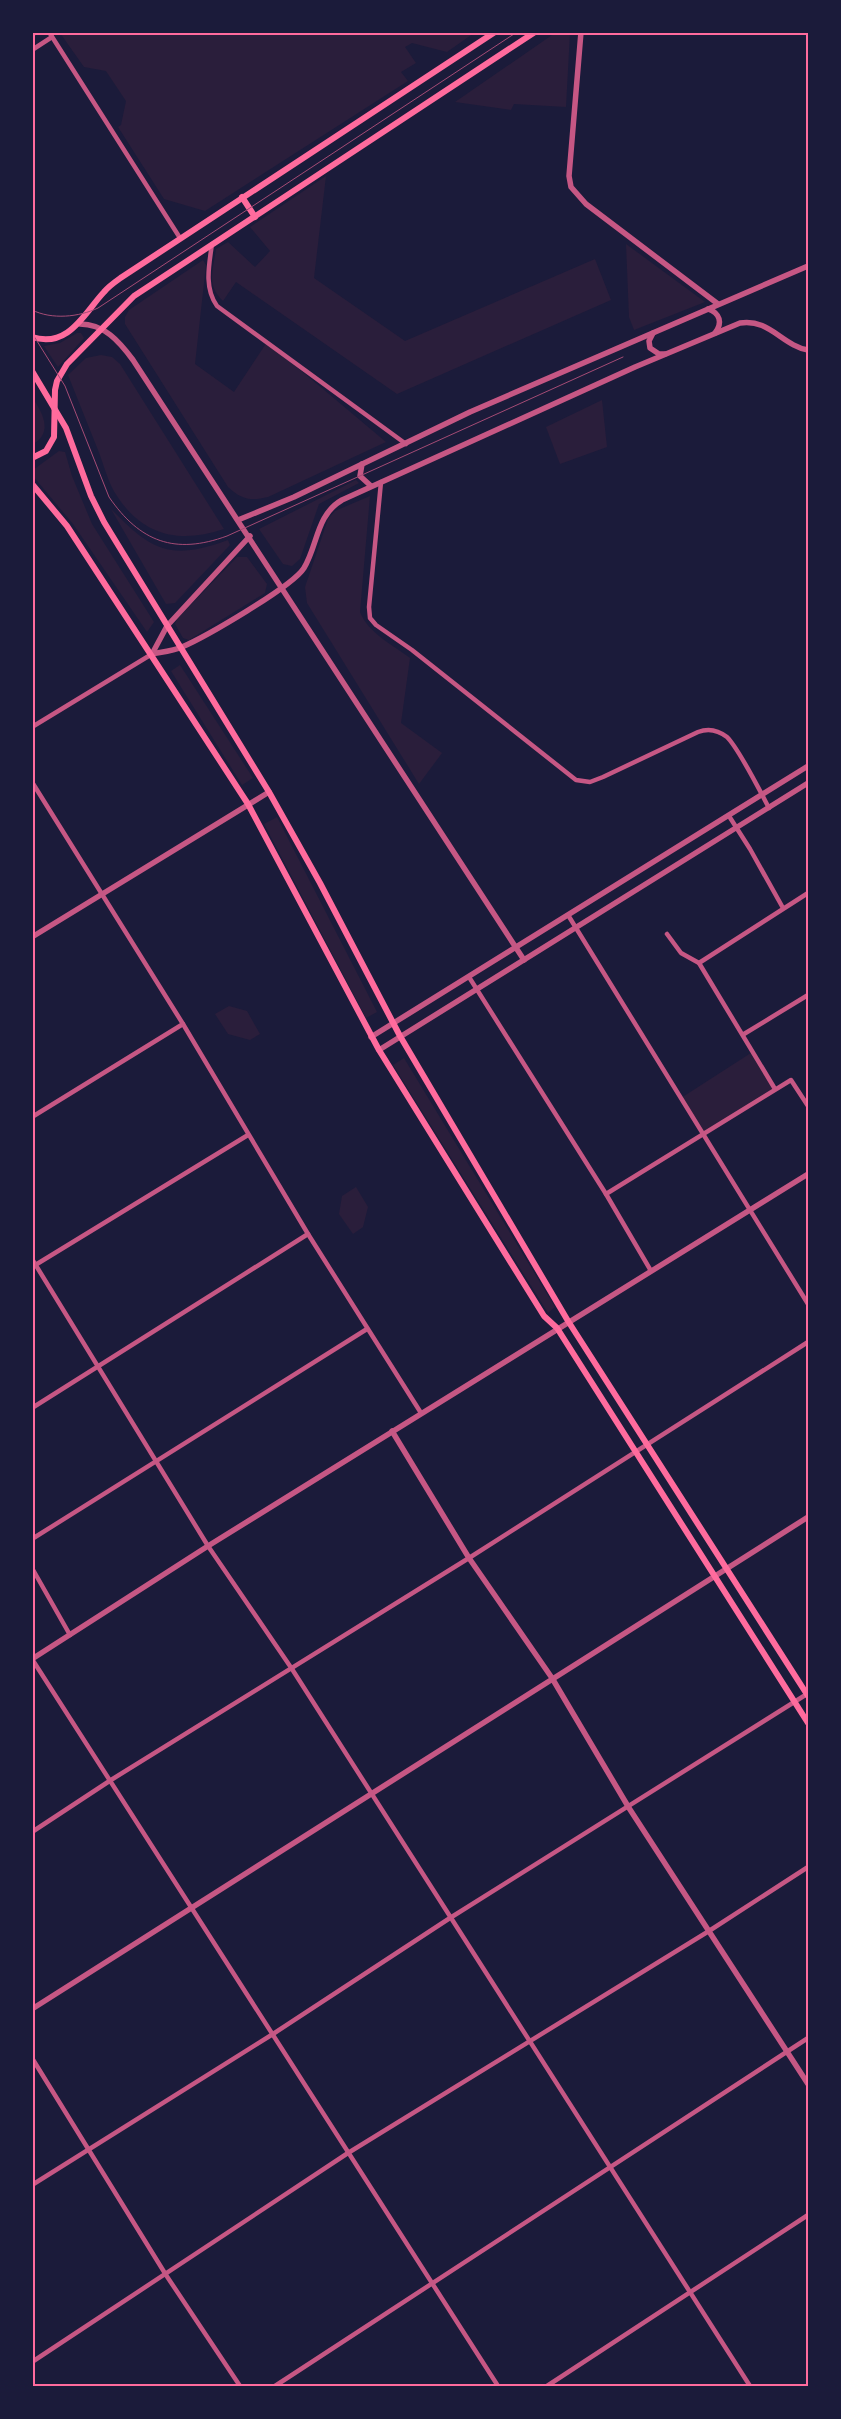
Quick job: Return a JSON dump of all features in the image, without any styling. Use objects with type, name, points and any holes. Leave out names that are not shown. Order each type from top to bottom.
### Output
[{"type":"main road","points":[[32,337],[55,336],[80,324],[109,286],[495,32]]},
{"type":"main road","points":[[32,458],[40,456],[50,445],[55,430],[55,390],[67,364],[134,296],[535,32]]},
{"type":"main road","points":[[242,197],[255,216]]},
{"type":"main road","points":[[32,371],[56,408],[75,450],[91,496],[104,522],[269,792],[341,922],[400,1036],[568,1321],[808,1694]]},
{"type":"main road","points":[[32,484],[67,526],[248,804],[378,1050],[544,1316],[557,1328],[808,1723]]},
{"type":"street","points":[[32,35],[36,32]]},
{"type":"street","points":[[49,32],[180,238]]},
{"type":"street","points":[[581,32],[568,164],[571,187],[586,204],[718,304]]},
{"type":"street","points":[[32,50],[52,38]]},
{"type":"street","points":[[212,243],[208,286],[212,299],[217,306],[406,444]]},
{"type":"street","points":[[238,520],[406,444],[470,412],[808,266]]},
{"type":"street","points":[[708,308],[713,310],[719,318],[720,324],[715,333]]},
{"type":"street","points":[[32,727],[152,654],[181,648],[283,587],[305,567],[316,535],[330,509],[342,500],[371,486],[664,354],[740,323],[757,323],[766,326],[808,356]]},
{"type":"street","points":[[80,324],[102,328],[116,340],[133,360],[250,536],[434,824],[524,960]]},
{"type":"street","points":[[655,331],[649,341],[650,348],[659,354],[664,354]]},
{"type":"street","points":[[798,348],[808,350]]},
{"type":"street","points":[[362,464],[360,476],[371,486]]},
{"type":"street","points":[[380,482],[369,607],[370,618],[376,625],[412,650],[576,780],[590,782],[603,778],[698,732],[709,729],[719,732],[730,741],[769,808]]},
{"type":"street","points":[[152,654],[167,626],[250,536]]},
{"type":"street","points":[[371,1037],[808,766]]},
{"type":"street","points":[[32,782],[183,1024],[308,1234],[421,1413]]},
{"type":"street","points":[[378,1050],[808,783]]},
{"type":"street","points":[[32,938],[269,792]]},
{"type":"street","points":[[729,816],[783,908]]},
{"type":"street","points":[[699,963],[808,893]]},
{"type":"street","points":[[568,915],[808,1304]]},
{"type":"street","points":[[667,934],[681,953],[699,963],[744,1034],[775,1089]]},
{"type":"street","points":[[469,977],[606,1194],[651,1271]]},
{"type":"street","points":[[744,1034],[808,995]]},
{"type":"street","points":[[32,1117],[183,1024]]},
{"type":"street","points":[[606,1194],[791,1080],[808,1106]]},
{"type":"street","points":[[34,1266],[248,1135]]},
{"type":"street","points":[[498,2386],[32,1659],[208,1546],[568,1321],[808,1174]]},
{"type":"street","points":[[32,1408],[308,1234]]},
{"type":"street","points":[[32,1259],[34,1266],[98,1366],[208,1546],[292,1669],[750,2386]]},
{"type":"street","points":[[32,1539],[367,1328]]},
{"type":"street","points":[[32,1832],[111,1780],[636,1453],[808,1342]]},
{"type":"street","points":[[392,1431],[469,1558],[552,1678],[629,1808],[808,2084]]},
{"type":"street","points":[[32,2009],[808,1517]]},
{"type":"street","points":[[32,1568],[70,1635]]},
{"type":"street","points":[[32,2185],[273,2034],[450,1918],[629,1808],[808,1694]]},
{"type":"street","points":[[32,2362],[348,2153],[709,1931],[808,1867]]},
{"type":"street","points":[[275,2386],[808,2038]]},
{"type":"street","points":[[32,2058],[90,2149],[166,2275],[240,2386]]},
{"type":"street","points":[[547,2386],[808,2216]]},
{"type":"shaded area","points":[[60,33],[474,33],[447,52],[412,43],[405,47],[416,63],[401,72],[408,81],[205,211],[164,199],[118,127],[121,125],[126,101],[106,71],[84,67]]},
{"type":"shaded area","points":[[555,33],[570,33],[566,107],[514,104],[511,110],[455,102]]},
{"type":"shaded area","points":[[326,176],[314,278],[405,341],[595,259],[611,300],[397,394],[236,282],[223,301],[214,289],[212,271],[216,249],[228,242],[255,267],[270,251],[250,227]]},
{"type":"shaded area","points":[[626,244],[705,302],[634,330],[629,317]]},
{"type":"shaded area","points":[[203,260],[206,265],[195,364],[234,392],[267,342],[386,442],[268,497],[257,499],[242,497],[228,487],[125,324],[125,317],[129,310]]},
{"type":"shaded area","points":[[77,333],[81,333],[84,338],[58,367],[44,346],[60,343]]},
{"type":"shaded area","points":[[101,355],[112,357],[120,364],[224,529],[192,536],[164,533],[138,520],[127,510],[117,496],[68,375],[86,358]]},
{"type":"shaded area","points":[[32,397],[42,415],[45,428],[43,434],[33,444]]},
{"type":"shaded area","points":[[602,400],[607,447],[560,464],[546,427]]},
{"type":"shaded area","points":[[59,451],[65,452],[72,476],[92,524],[154,622],[147,632],[73,524],[33,476],[33,470]]},
{"type":"shaded area","points":[[356,480],[359,483],[319,504],[300,559],[292,566],[283,564],[259,529]]},
{"type":"shaded area","points":[[370,496],[360,612],[375,632],[410,658],[401,723],[442,753],[419,784],[307,603],[305,587],[328,519],[335,511]]},
{"type":"shaded area","points":[[111,509],[138,535],[163,548],[191,550],[228,540],[230,545],[175,603],[166,604]]},
{"type":"shaded area","points":[[237,557],[247,557],[267,584],[265,593],[189,640],[183,638],[175,624],[177,619]]},
{"type":"shaded area","points":[[180,665],[253,778],[242,785],[171,671]]},
{"type":"shaded area","points":[[277,817],[377,1012],[366,1018],[264,824]]},
{"type":"shaded area","points":[[229,1006],[247,1011],[260,1034],[250,1040],[228,1034],[215,1014]]},
{"type":"shaded area","points":[[754,1051],[775,1089],[704,1135],[681,1098]]},
{"type":"shaded area","points":[[404,1058],[555,1307],[548,1313],[393,1065]]},
{"type":"shaded area","points":[[356,1187],[368,1207],[363,1227],[353,1234],[339,1214],[342,1196]]},
{"type":"tram line","points":[[32,310],[48,315],[65,316],[82,314],[98,308],[517,32]]},
{"type":"tram line","points":[[32,333],[65,386],[109,497],[133,525],[146,534],[175,544],[208,542],[227,536],[623,357]]}]
